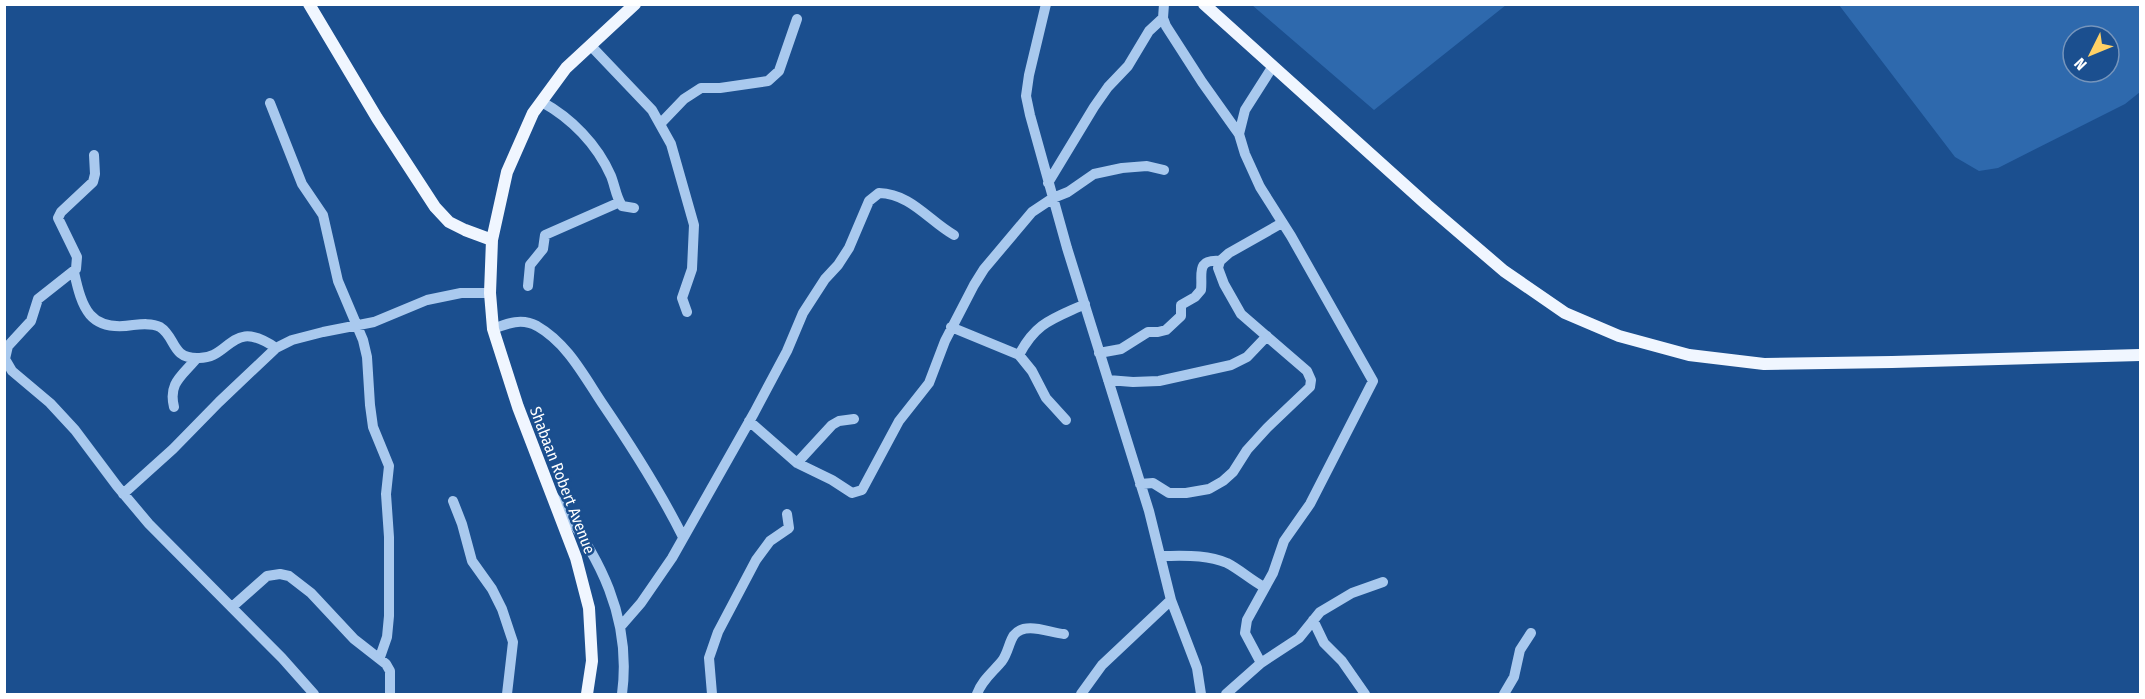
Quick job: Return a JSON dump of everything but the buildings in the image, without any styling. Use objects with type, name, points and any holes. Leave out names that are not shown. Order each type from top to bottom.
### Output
[{"type":"main road","points":[[309,4],[377,118],[435,207],[448,222],[465,231],[492,240]]},
{"type":"main road","points":[[1204,4],[1427,205],[1504,271],[1565,313],[1619,336],[1689,355],[1764,364],[2140,355]]},
{"type":"main road","name":"Shabaan Robert Avenue","points":[[587,694],[592,661],[589,608],[576,558],[518,407],[493,329],[489,279],[492,240],[507,172],[533,113],[566,68],[631,6]]},
{"type":"street","points":[[1046,4],[1030,66],[1026,96],[1048,183],[1140,484],[1171,600],[1197,668],[1201,694]]},
{"type":"street","points":[[1164,4],[1163,18],[1166,26],[1239,134],[1254,176],[1373,381],[1310,504],[1284,541],[1273,573],[1244,627],[1260,663]]},
{"type":"street","points":[[1048,183],[1094,107],[1108,87],[1128,66],[1149,31],[1163,18]]},
{"type":"street","points":[[661,123],[684,99],[700,88],[720,88],[768,81],[779,71],[797,20]]},
{"type":"street","points":[[591,46],[652,110],[672,144],[694,225],[693,269],[682,302],[687,312]]},
{"type":"street","points":[[1239,134],[1245,110],[1273,66]]},
{"type":"street","points":[[542,102],[576,126],[592,145],[611,176],[620,202],[625,207],[634,208]]},
{"type":"street","points":[[270,103],[302,184],[323,215],[339,281],[367,357],[369,405],[373,427],[389,466],[386,494],[389,537],[389,616],[387,638],[380,657]]},
{"type":"street","points":[[94,155],[93,182],[58,216],[62,229],[77,257],[78,262],[74,272],[79,297],[93,318],[115,327],[148,324],[158,326],[169,336],[181,354],[196,358],[203,358],[247,336],[265,340],[276,348]]},
{"type":"street","points":[[749,421],[797,463],[825,476],[852,493],[862,490],[899,421],[929,383],[951,327],[984,269],[1032,212],[1053,198],[1068,192],[1088,176],[1104,171],[1148,166],[1164,170]]},
{"type":"street","points":[[621,626],[659,578],[683,537],[787,351],[803,313],[825,279],[844,257],[869,201],[879,194],[895,194],[909,200],[933,222],[954,236]]},
{"type":"street","points":[[528,286],[530,266],[543,249],[545,235],[620,202]]},
{"type":"street","points":[[1140,484],[1153,483],[1169,493],[1186,494],[1209,489],[1233,472],[1247,450],[1310,387],[1311,380],[1307,371],[1241,314],[1218,268],[1220,261],[1234,249],[1282,223]]},
{"type":"street","points":[[1099,353],[1121,349],[1148,332],[1166,330],[1181,316],[1181,305],[1195,297],[1201,290],[1201,274],[1204,264],[1209,261],[1220,261]]},
{"type":"street","points":[[74,272],[38,299],[31,321],[8,346],[5,359],[12,371],[50,403],[75,430],[123,494],[162,539],[232,607],[314,694]]},
{"type":"street","points":[[123,494],[166,456],[276,348],[292,340],[347,326],[374,322],[427,300],[461,293],[490,293]]},
{"type":"street","points":[[1019,355],[1037,328],[1085,304]]},
{"type":"street","points":[[493,329],[510,322],[524,322],[537,326],[553,337],[573,359],[640,458],[683,537]]},
{"type":"street","points":[[951,327],[1019,355],[1032,371],[1042,393],[1066,420]]},
{"type":"street","points":[[1108,380],[1159,381],[1222,368],[1247,357],[1267,336]]},
{"type":"street","points":[[174,407],[171,396],[174,383],[196,358]]},
{"type":"street","points":[[797,463],[832,425],[839,421],[854,419]]},
{"type":"street","points":[[553,494],[573,521],[604,574],[621,626],[625,671],[622,694]]},
{"type":"street","points":[[453,501],[472,561],[492,589],[502,609],[513,642],[507,694]]},
{"type":"street","points":[[712,694],[709,658],[718,632],[756,560],[770,541],[789,528],[787,514]]},
{"type":"street","points":[[1160,556],[1192,555],[1219,560],[1264,587]]},
{"type":"street","points":[[232,607],[267,576],[280,574],[289,576],[311,593],[354,639],[380,657],[390,671],[390,694]]},
{"type":"street","points":[[1226,694],[1260,663],[1299,638],[1313,620],[1334,603],[1352,593],[1383,582]]},
{"type":"street","points":[[1082,694],[1102,665],[1171,600]]},
{"type":"street","points":[[1313,620],[1324,643],[1342,661],[1365,694]]},
{"type":"street","points":[[977,694],[987,676],[1006,654],[1013,637],[1018,632],[1032,628],[1064,634]]},
{"type":"street","points":[[1504,694],[1514,678],[1521,650],[1531,633]]},
{"type":"shaded area","points":[[1252,5],[1506,5],[1374,110]]},
{"type":"shaded area","points":[[1839,5],[2140,5],[2140,92],[2125,104],[1998,168],[1979,171],[1955,157]]}]
